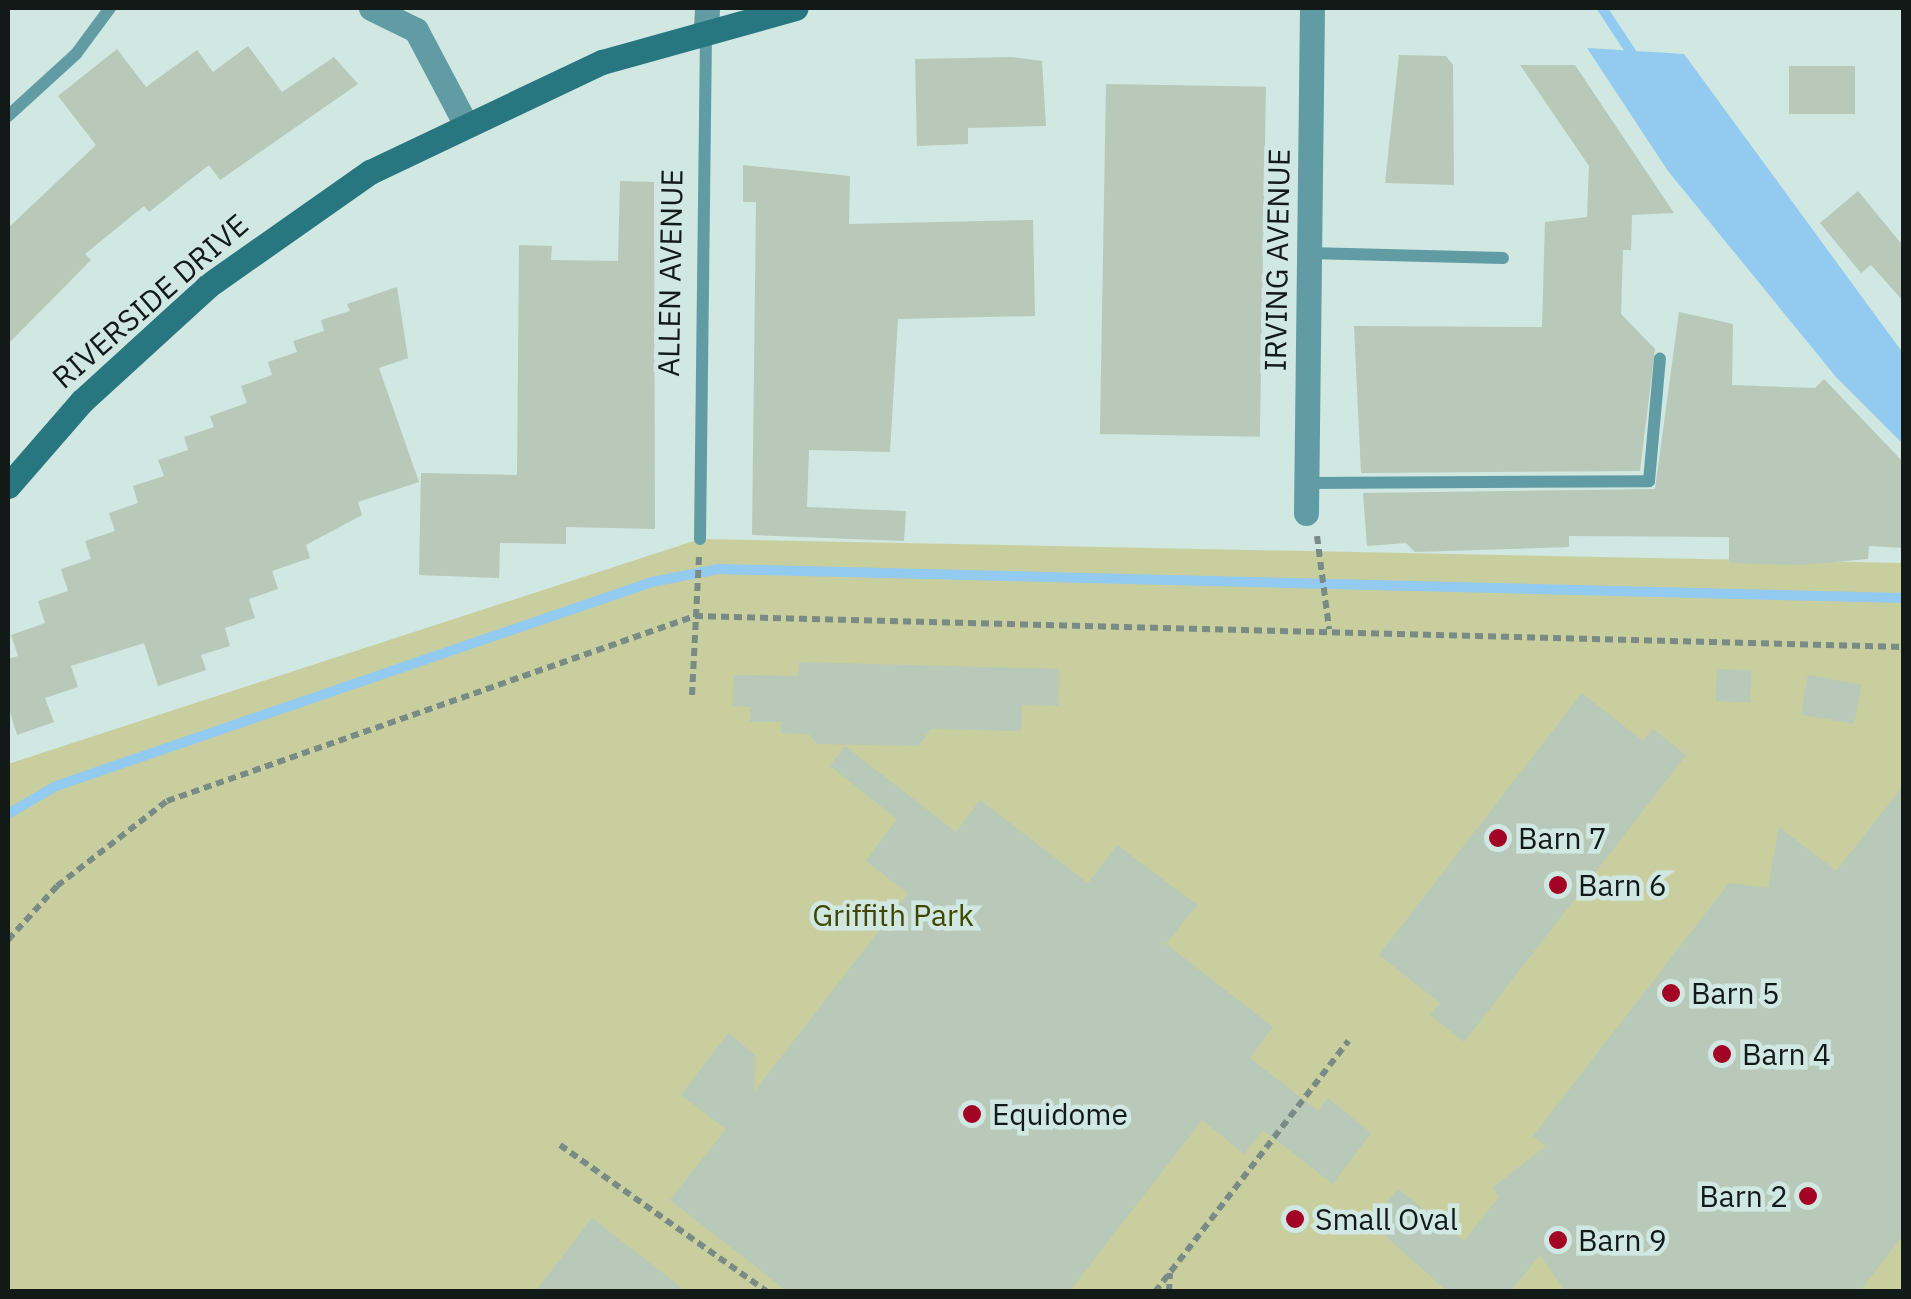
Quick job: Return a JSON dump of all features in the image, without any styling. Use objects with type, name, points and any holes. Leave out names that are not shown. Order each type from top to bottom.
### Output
[{"type":"main road","name":"RIVERSIDE DRIVE","points":[[8,486],[82,401],[209,285],[355,181],[464,121],[706,18],[796,8]]},
{"type":"street","points":[[370,8],[416,30],[464,121]]},
{"type":"street","name":"IRVING AVENUE","points":[[1306,512],[1312,8]]},
{"type":"lane","points":[[8,116],[76,54],[110,8]]},
{"type":"lane","name":"ALLEN AVENUE","points":[[700,538],[706,18]]},
{"type":"lane","points":[[1309,254],[1503,258]]},
{"type":"lane","points":[[1307,483],[1649,481],[1660,358]]},
{"type":"path","points":[[1326,555],[1330,630]]},
{"type":"path","points":[[692,695],[699,556]]},
{"type":"path","points":[[8,940],[57,886],[166,801],[695,616],[1904,647]]},
{"type":"path","points":[[1155,1292],[1348,1041]]},
{"type":"path","points":[[560,1145],[768,1292]]},
{"type":"path","points":[[1170,1273],[1170,1292]]},
{"type":"green space","name":"Griffith Park","points":[[700,539],[1903,563],[1903,1291],[8,1291],[8,764]]},
{"type":"water","points":[[1587,48],[1684,54],[1903,353],[1903,444],[1836,377],[1668,171]]},
{"type":"building","points":[[248,46],[282,92],[334,57],[358,84],[220,180],[209,165],[149,212],[144,206],[85,254],[91,260],[8,344],[8,228],[96,145],[58,96],[117,49],[146,87],[197,50],[213,72]]},
{"type":"building","points":[[1399,55],[1446,56],[1453,65],[1454,185],[1385,183]]},
{"type":"building","points":[[1012,57],[1042,61],[1046,126],[968,128],[968,144],[917,146],[915,59]]},
{"type":"building","points":[[1520,65],[1575,65],[1674,213],[1632,215],[1631,250],[1623,250],[1621,314],[1655,349],[1640,471],[1361,473],[1354,326],[1542,327],[1545,222],[1587,217],[1589,166]]},
{"type":"building","points":[[1789,66],[1855,66],[1855,114],[1789,114]]},
{"type":"building","points":[[1106,84],[1266,87],[1260,437],[1100,434]]},
{"type":"building","points":[[743,165],[850,176],[849,224],[1033,220],[1035,316],[898,319],[890,452],[809,450],[807,507],[906,511],[904,541],[752,535],[756,202],[743,202]]},
{"type":"building","points":[[620,181],[654,182],[655,529],[566,527],[566,544],[500,543],[499,578],[419,575],[421,473],[517,475],[519,245],[552,246],[551,260],[618,261]]},
{"type":"building","points":[[1858,191],[1904,247],[1904,302],[1871,265],[1861,273],[1820,223]]},
{"type":"building","points":[[397,287],[408,358],[379,368],[419,482],[358,502],[362,515],[306,545],[310,558],[272,571],[278,589],[249,599],[255,618],[225,628],[230,646],[201,655],[206,670],[158,686],[144,643],[71,666],[78,687],[45,698],[54,722],[17,735],[8,705],[8,659],[18,656],[11,635],[45,623],[38,601],[68,591],[61,569],[91,559],[85,541],[115,531],[109,513],[138,503],[133,486],[164,476],[158,460],[188,450],[184,437],[214,427],[210,416],[247,403],[241,386],[272,375],[268,362],[297,352],[293,341],[324,331],[321,320],[350,311],[347,304]]},
{"type":"building","points":[[1679,312],[1733,324],[1732,385],[1815,388],[1824,379],[1904,463],[1904,548],[1869,546],[1868,559],[1803,565],[1729,563],[1729,537],[1569,536],[1569,547],[1415,552],[1406,543],[1367,546],[1363,493],[1655,489]]},
{"type":"building","points":[[799,662],[1059,669],[1058,706],[1022,705],[1021,731],[931,729],[918,746],[817,744],[809,734],[781,733],[782,722],[750,722],[751,707],[733,706],[734,675],[799,676]]},
{"type":"building","points":[[1717,669],[1751,670],[1750,702],[1716,701]]},
{"type":"building","points":[[1808,675],[1861,684],[1854,724],[1801,714]]},
{"type":"building","points":[[1582,693],[1643,741],[1653,729],[1686,755],[1464,1042],[1430,1015],[1440,1003],[1379,955]]},
{"type":"building","name":"Equidome","points":[[845,746],[956,832],[980,800],[1088,883],[1117,845],[1197,905],[1166,944],[1273,1027],[1250,1058],[1318,1111],[1328,1098],[1371,1133],[1333,1184],[1263,1130],[1244,1154],[1202,1120],[1069,1292],[788,1292],[670,1200],[726,1129],[681,1095],[728,1033],[755,1055],[754,1092],[908,893],[866,861],[897,819],[830,766]]},
{"type":"building","points":[[1904,785],[1904,1234],[1859,1292],[1566,1292],[1540,1255],[1510,1292],[1448,1292],[1371,1223],[1398,1189],[1464,1241],[1499,1197],[1492,1188],[1546,1146],[1533,1136],[1729,883],[1768,888],[1779,827],[1836,871]]},
{"type":"building","points":[[592,1218],[687,1292],[535,1292]]},
{"type":"waterway","points":[[1602,8],[1637,61]]},
{"type":"waterway","points":[[8,814],[56,786],[652,582],[718,569],[1904,598]]},
{"type":"place","name":"Barn 7","points":[[1498,838]]},
{"type":"place","name":"Barn 6","points":[[1558,885]]},
{"type":"place","name":"Barn 5","points":[[1671,993]]},
{"type":"place","name":"Barn 4","points":[[1722,1054]]},
{"type":"place","name":"Equidome","points":[[972,1114]]},
{"type":"place","name":"Barn 2","points":[[1808,1196]]},
{"type":"place","name":"Small Oval","points":[[1295,1219]]},
{"type":"place","name":"Barn 9","points":[[1558,1240]]}]
